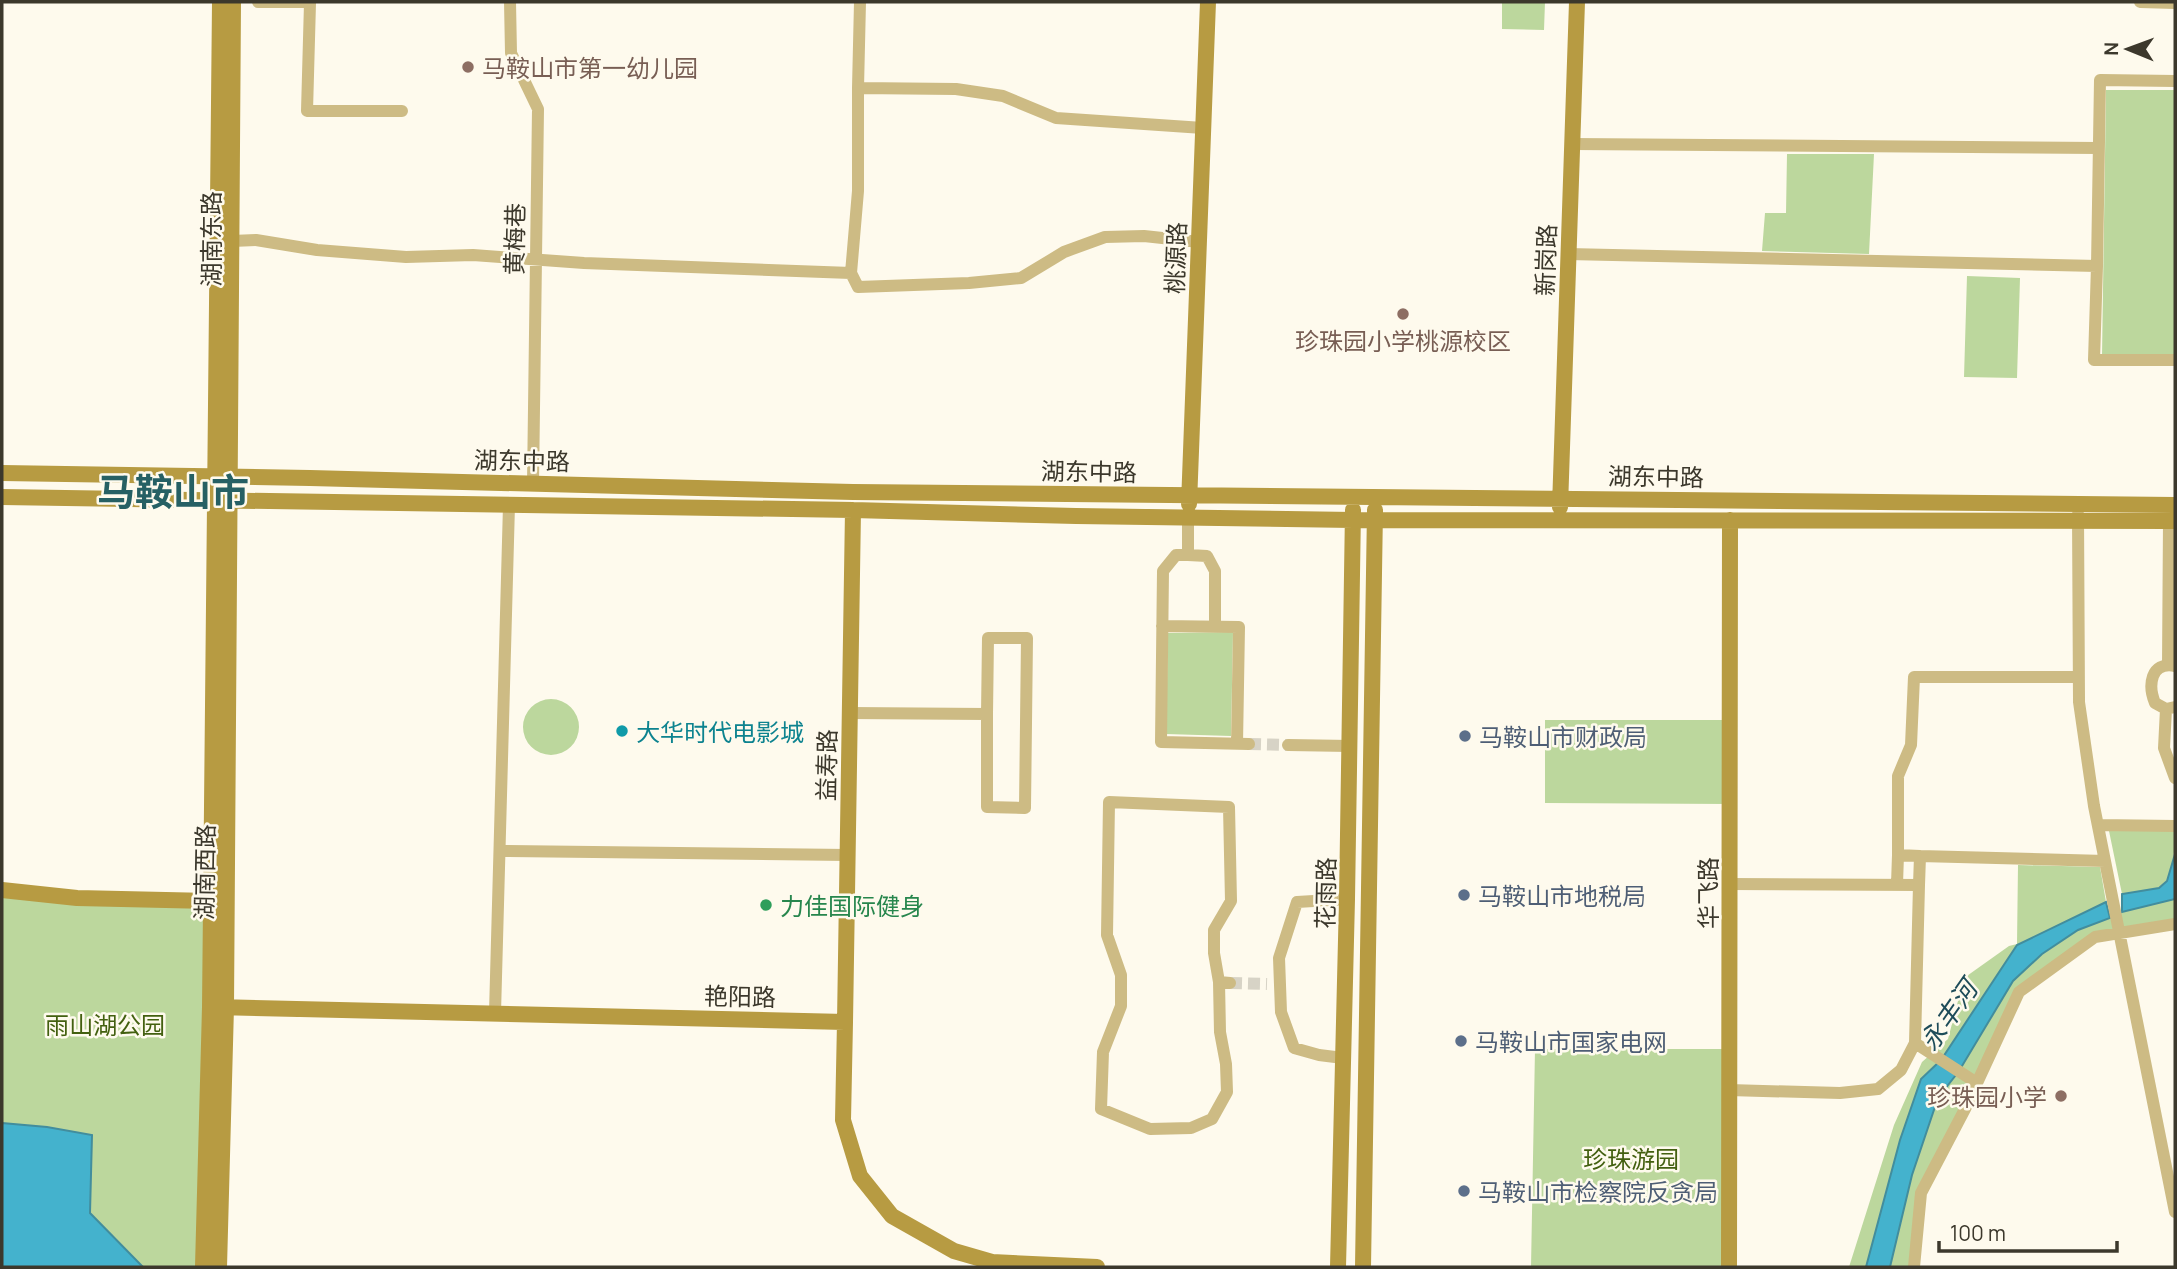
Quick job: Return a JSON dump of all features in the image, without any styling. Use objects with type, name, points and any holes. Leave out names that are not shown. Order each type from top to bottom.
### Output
[{"type":"main road","points":[[220,2],[223,501]]},
{"type":"main road","name":"湖南东路","points":[[224,477],[232,241],[233,2]]},
{"type":"main road","name":"桃源路","points":[[1188,517],[1208,2]]},
{"type":"main road","name":"新岗路","points":[[1559,520],[1577,2]]},
{"type":"main road","name":"湖东中路","points":[[2,473],[853,492],[2078,503],[2173,515]]},
{"type":"main road","name":"湖东中路","points":[[2,497],[1353,520],[2078,521],[2173,515]]},
{"type":"main road","name":"花雨路","points":[[1338,1267],[1353,498]]},
{"type":"main road","points":[[1363,1267],[1375,498]]},
{"type":"main road","name":"湖南西路","points":[[203,1267],[218,1007],[210,901],[223,501]]},
{"type":"main road","name":"湖南西路","points":[[219,1267],[218,1007],[223,501]]},
{"type":"main road","name":"益寿路","points":[[845,1022],[853,510]]},
{"type":"main road","name":"华飞路","points":[[1728,1267],[1730,520]]},
{"type":"main road","points":[[2,890],[77,898],[210,901]]},
{"type":"main road","name":"艳阳路","points":[[218,1007],[845,1022]]},
{"type":"main road","points":[[845,1022],[843,1120],[860,1176],[892,1216],[954,1251],[992,1262],[1097,1267]]},
{"type":"street","points":[[258,2],[310,2],[307,111],[402,111]]},
{"type":"street","name":"黄梅巷","points":[[510,2],[511,53],[538,109],[533,483]]},
{"type":"street","points":[[860,2],[858,191],[851,273],[858,287],[969,283],[1021,278],[1064,252],[1105,237],[1144,236],[1199,242]]},
{"type":"street","points":[[2140,2],[2175,3]]},
{"type":"street","points":[[2175,81],[2101,80],[2094,360],[2175,360]]},
{"type":"street","points":[[858,88],[956,89],[1003,96],[1056,118],[1203,128]]},
{"type":"street","points":[[1572,144],[2098,148]]},
{"type":"street","points":[[232,241],[256,240],[317,250],[406,257],[474,255],[851,273]]},
{"type":"street","points":[[1568,254],[2097,266]]},
{"type":"street","points":[[2078,503],[2078,702],[2098,825],[2175,1212]]},
{"type":"street","points":[[495,1013],[509,505]]},
{"type":"street","points":[[2173,515],[2172,665],[2156,671],[2151,679],[2151,692],[2155,704],[2171,708],[2164,747],[2175,778]]},
{"type":"street","points":[[1188,517],[1188,555]]},
{"type":"street","points":[[1162,626],[1239,627],[1243,744],[1161,743],[1162,626],[1163,571],[1176,555],[1207,556],[1215,571],[1215,626]]},
{"type":"street","points":[[988,638],[1027,638],[1025,808],[987,807],[988,714],[988,638]]},
{"type":"street","points":[[1897,884],[1898,776],[1911,746],[1914,677],[2078,677]]},
{"type":"street","points":[[850,713],[988,714]]},
{"type":"street","points":[[1288,745],[1350,746]]},
{"type":"street","points":[[1109,802],[1229,807],[1231,901],[1214,930],[1213,953],[1224,982],[1220,1032],[1226,1064],[1227,1092],[1212,1119],[1191,1128],[1150,1129],[1101,1109],[1103,1052],[1121,1006],[1121,975],[1107,935],[1109,802]]},
{"type":"street","points":[[2098,825],[2175,826]]},
{"type":"street","points":[[500,852],[848,855]]},
{"type":"street","points":[[1898,855],[2105,861]]},
{"type":"street","points":[[1729,1090],[1840,1093],[1878,1089],[1901,1070],[1915,1043],[1920,856]]},
{"type":"street","points":[[1730,884],[1919,885]]},
{"type":"street","points":[[1343,1058],[1294,1048],[1274,983],[1297,902],[1347,899]]},
{"type":"street","points":[[1914,1267],[1920,1193],[1977,1083],[2019,992],[2095,937],[2175,924]]},
{"type":"street","points":[[1915,1043],[1977,1083]]},
{"type":"green space","points":[[1502,2],[1545,2],[1544,30],[1502,29]]},
{"type":"green space","points":[[2106,90],[2175,90],[2175,356],[2102,356]]},
{"type":"green space","points":[[1787,154],[1874,154],[1869,254],[1762,251],[1765,213],[1786,213]]},
{"type":"green space","points":[[1967,276],[2020,278],[2017,378],[1964,377]]},
{"type":"green space","points":[[1233,632],[1231,736],[1166,734],[1168,633]]},
{"type":"green space","points":[[551,699],[562,701],[571,707],[577,716],[577,738],[571,747],[562,753],[551,755],[540,753],[531,747],[525,738],[523,727],[525,716],[531,707],[540,701]]},
{"type":"green space","points":[[1545,720],[1730,720],[1730,804],[1545,803]]},
{"type":"green space","points":[[2109,831],[2175,831],[2173,862],[2165,884],[2151,891],[2122,894]]},
{"type":"green space","points":[[2018,865],[2100,867],[2106,902],[2017,945],[1941,1060],[1921,1079],[1900,1140],[1866,1267],[1849,1267],[1894,1125],[1922,1062],[1948,1039],[1964,978],[2009,946],[2017,944]]},
{"type":"green space","name":"雨山湖公园","points":[[2,890],[210,901],[203,1267],[2,1267]]},
{"type":"green space","points":[[2175,899],[2175,924],[2095,937],[2018,993],[1921,1193],[1914,1267],[1890,1267],[1912,1175],[1938,1098],[1959,1071],[2013,981],[2042,954],[2078,930],[2122,912]]},
{"type":"green space","name":"珍珠游园","points":[[1535,1049],[1729,1049],[1729,1267],[1531,1267]]},
{"type":"water","points":[[2175,854],[2175,899],[2122,912],[2122,894],[2159,888],[2167,881]]},
{"type":"water","points":[[2106,902],[2110,918],[2078,930],[2042,954],[2013,981],[1959,1071],[1938,1098],[1912,1175],[1890,1267],[1866,1267],[1900,1140],[1921,1079],[1941,1060],[2017,945]]},
{"type":"water","points":[[2,1123],[92,1135],[90,1213],[143,1267],[2,1267]]},
{"type":"tunnel","points":[[1249,744],[1288,745]]},
{"type":"tunnel","points":[[1230,983],[1267,984]]},
{"type":"place","name":"马鞍山市第一幼儿园","points":[[468,67]]},
{"type":"place","name":"珍珠园小学桃源校区","points":[[1403,314]]},
{"type":"place","name":"大华时代电影城","points":[[622,731]]},
{"type":"place","name":"马鞍山市财政局","points":[[1465,736]]},
{"type":"place","name":"马鞍山市地税局","points":[[1464,895]]},
{"type":"place","name":"力佳国际健身","points":[[766,905]]},
{"type":"place","name":"马鞍山市国家电网","points":[[1461,1041]]},
{"type":"place","name":"珍珠园小学","points":[[2061,1096]]},
{"type":"place","name":"马鞍山市检察院反贪局","points":[[1464,1191]]},
{"type":"district","name":"马鞍山市","points":[[173,491]]},
{"type":"water label","name":"永丰河","points":[[1948,1015]]}]
